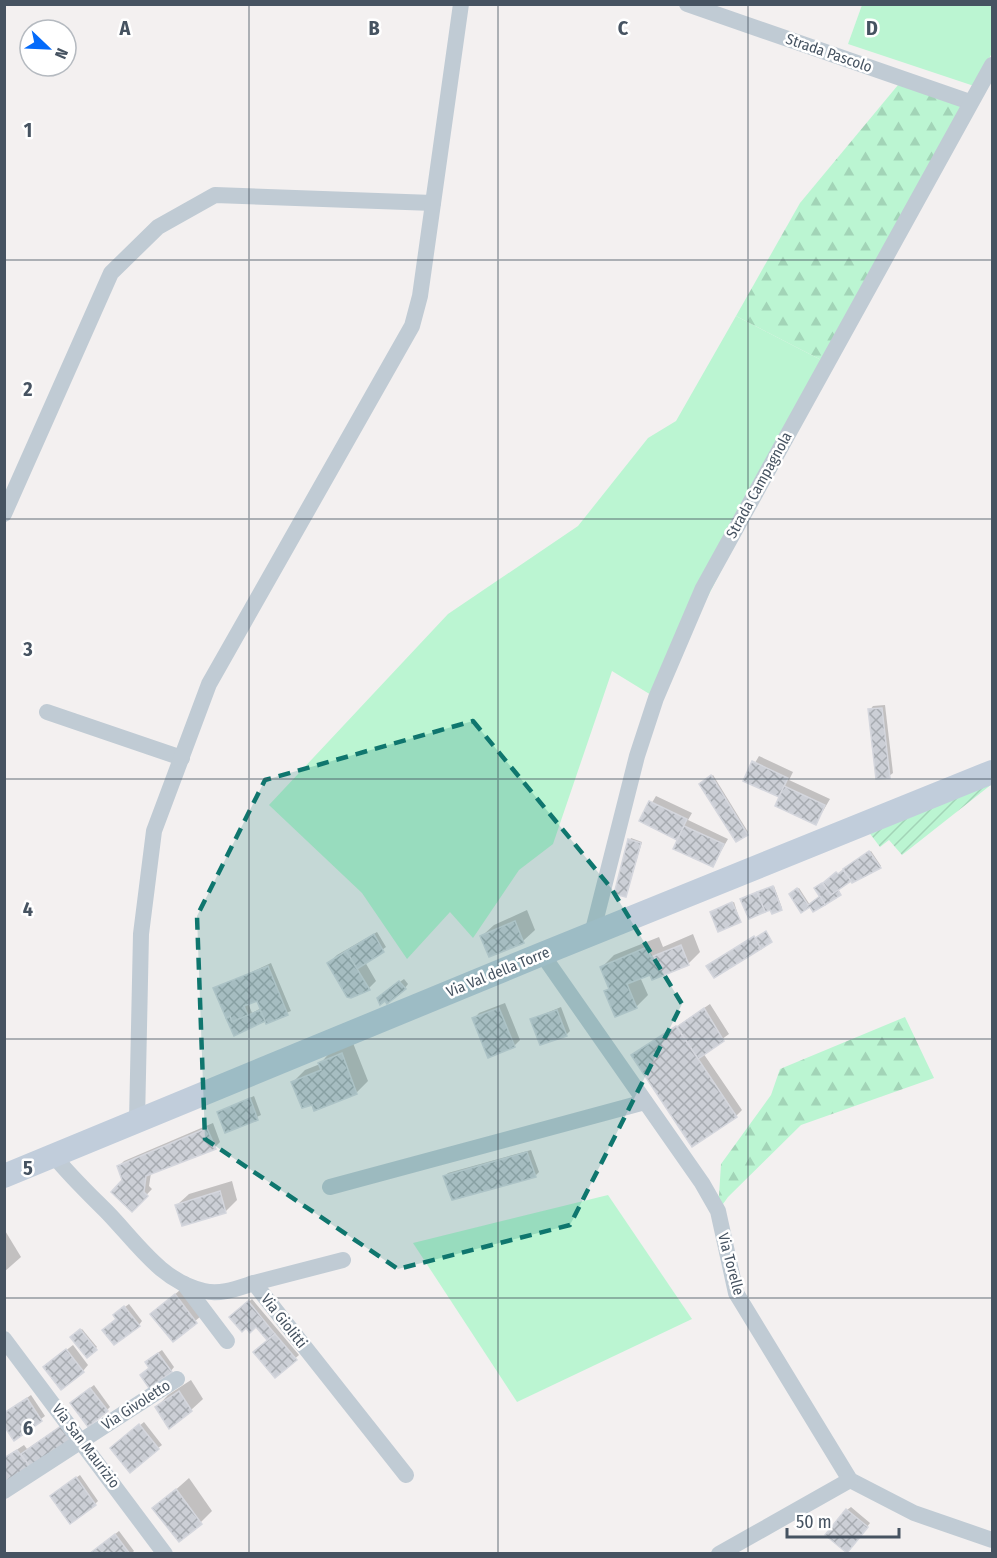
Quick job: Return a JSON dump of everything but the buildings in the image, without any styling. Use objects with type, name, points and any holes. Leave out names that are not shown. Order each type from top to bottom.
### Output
[{"type":"street","points":[[136,1121],[141,934],[154,831],[209,684],[412,326],[420,296],[461,4]]},
{"type":"street","name":"Strada Pascolo","points":[[687,4],[970,102]]},
{"type":"street","name":"Strada Campagnola","points":[[592,933],[640,746],[656,698],[703,588],[993,64]]},
{"type":"street","points":[[4,514],[111,273],[158,227],[214,195],[433,203]]},
{"type":"street","points":[[47,712],[182,758]]},
{"type":"street","name":"Via Val della Torre","points":[[4,1176],[592,933],[993,772]]},
{"type":"street","name":"Via Torelle","points":[[542,954],[718,1212],[736,1293],[850,1480]]},
{"type":"street","points":[[330,1187],[645,1102]]},
{"type":"street","name":"Via Giolitti","points":[[54,1156],[75,1183],[108,1213],[149,1258],[183,1283],[205,1292],[222,1292],[254,1283],[406,1475]]},
{"type":"street","points":[[254,1283],[343,1260]]},
{"type":"street","points":[[183,1283],[226,1341]]},
{"type":"street","name":"Via San Maurizio","points":[[4,1340],[82,1440],[165,1554]]},
{"type":"street","name":"Via Givoletto","points":[[4,1491],[177,1379]]},
{"type":"street","points":[[719,1554],[850,1480],[914,1513],[993,1540]]},
{"type":"highlighted area","points":[[473,721],[611,888],[682,1004],[570,1225],[398,1269],[205,1139],[197,916],[265,780]]},
{"type":"green space","points":[[862,5],[992,5],[992,53],[974,86],[848,44]]},
{"type":"green space","points":[[903,79],[970,102],[827,363],[736,316],[800,203]]},
{"type":"green space","points":[[736,316],[827,363],[656,698],[612,671],[553,844],[519,870],[473,938],[450,912],[407,959],[362,893],[269,805],[448,614],[578,526],[648,438],[676,421]]},
{"type":"green space","points":[[992,784],[902,855],[889,840],[880,847],[868,831]]},
{"type":"green space","points":[[905,1017],[934,1078],[801,1125],[728,1197],[718,1211],[721,1164],[771,1095],[780,1069]]},
{"type":"green space","points":[[608,1195],[692,1319],[517,1402],[413,1243]]}]
